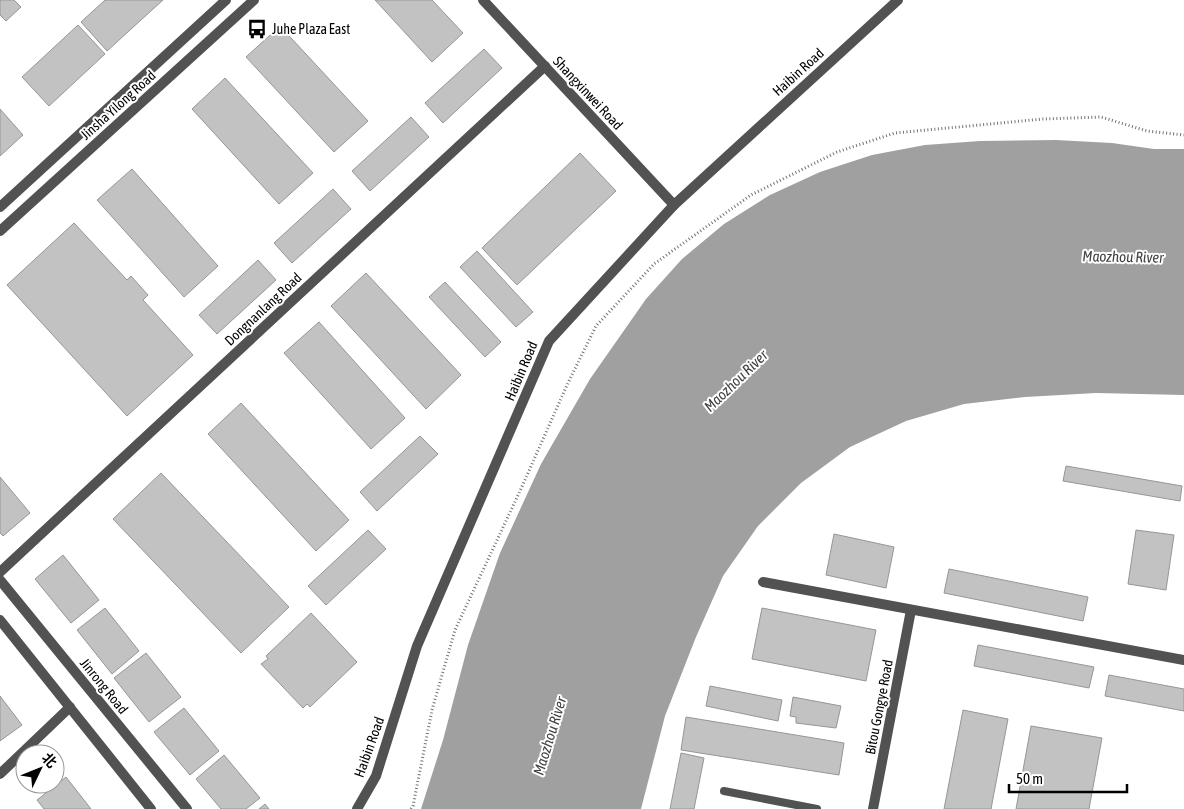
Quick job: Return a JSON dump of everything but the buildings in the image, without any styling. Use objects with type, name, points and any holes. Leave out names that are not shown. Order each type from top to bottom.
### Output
[{"type":"street","name":"Jinsha Yilong Road","points":[[0,207],[226,0]]},
{"type":"street","name":"Jinsha Yilong Road","points":[[0,231],[254,0]]},
{"type":"street","name":"Shangxinwei Road","points":[[483,0],[674,205]]},
{"type":"street","name":"Haibin Road","points":[[358,809],[376,776],[417,646],[549,341],[674,205],[898,0]]},
{"type":"street","name":"Dongnanlang Road","points":[[0,572],[545,66]]},
{"type":"street","name":"Jinrong Road","points":[[0,580],[187,809]]},
{"type":"street","points":[[763,582],[1184,660]]},
{"type":"street","name":"Bitou Gongye Road","points":[[873,809],[911,610]]},
{"type":"street","points":[[0,620],[151,809]]},
{"type":"street","points":[[0,774],[70,707]]},
{"type":"lane","points":[[724,792],[817,809]]},
{"type":"path","points":[[411,809],[432,710],[455,630],[567,384],[596,326],[654,264],[751,194],[837,152],[895,132],[1043,119],[1101,117],[1147,132],[1184,135]]},
{"type":"water","name":"Maozhou River","points":[[1056,140],[1112,143],[1154,149],[1184,149],[1184,395],[1096,393],[1025,397],[964,404],[906,421],[850,447],[801,483],[758,526],[723,576],[696,637],[665,716],[641,809],[421,809],[443,740],[468,645],[500,553],[541,464],[590,379],[646,299],[682,259],[724,224],[770,195],[820,172],[872,155],[925,145],[980,141]]},
{"type":"place","name":"Juhe Plaza East","points":[[257,29]]}]
